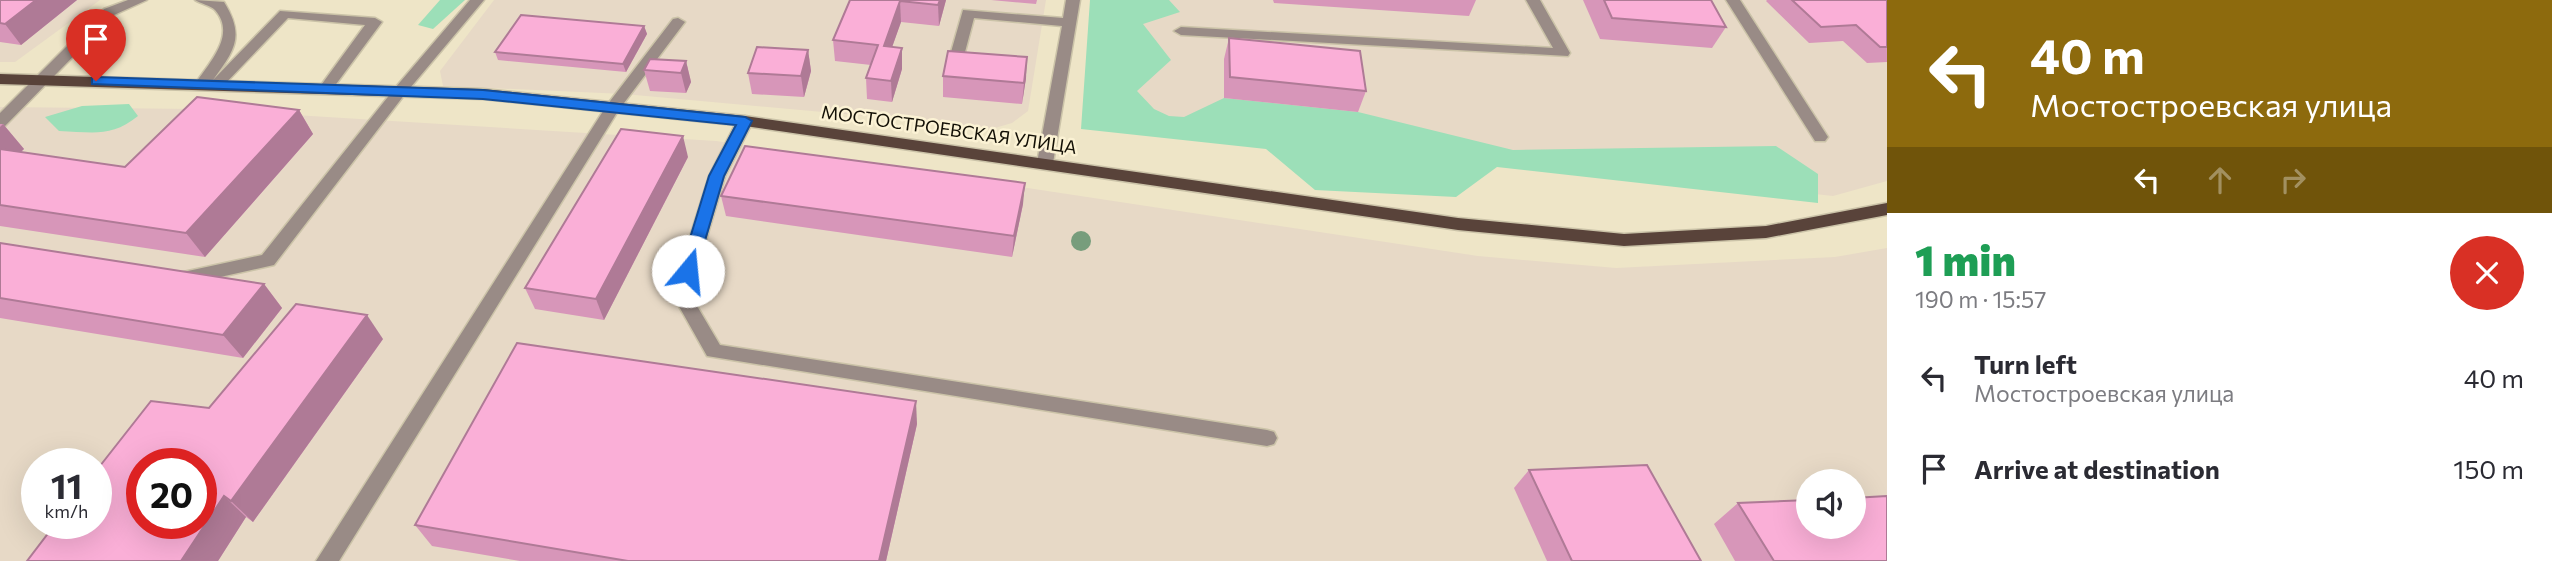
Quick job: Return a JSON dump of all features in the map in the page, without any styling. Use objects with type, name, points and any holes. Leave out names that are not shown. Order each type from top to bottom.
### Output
[{"type":"main road","name":"МОСТОСТРОЕВСКАЯ УЛИЦА","points":[[0,79],[483,94],[745,121],[1458,224],[1623,240],[1766,232],[1887,209]]},
{"type":"lane","points":[[0,122],[109,12],[140,0]]},
{"type":"lane","points":[[202,0],[219,5],[230,26],[226,52],[209,84]]},
{"type":"lane","points":[[169,282],[268,260],[400,92],[477,0]]},
{"type":"lane","points":[[1045,163],[1073,0]]},
{"type":"lane","points":[[1181,31],[1563,53],[1533,0]]},
{"type":"lane","points":[[1733,0],[1820,137]]},
{"type":"lane","points":[[958,52],[968,13],[1069,23]]},
{"type":"lane","points":[[209,84],[285,14],[375,22],[326,89]]},
{"type":"lane","points":[[327,561],[612,108],[678,22]]},
{"type":"lane","points":[[745,121],[717,176],[681,294],[714,351],[1267,438]]},
{"type":"shaded area","points":[[0,0],[100,0],[15,62],[0,62]]},
{"type":"shaded area","points":[[494,0],[1046,0],[1028,111],[1012,123],[981,132],[900,119],[624,94],[443,86],[440,71]]},
{"type":"shaded area","points":[[1108,0],[1887,0],[1887,181],[1833,196],[1104,117]]},
{"type":"shaded area","points":[[0,107],[197,109],[716,141],[1478,256],[1616,268],[1835,257],[1887,248],[1887,561],[0,561]]},
{"type":"green space","points":[[440,0],[465,0],[433,29],[418,25]]},
{"type":"green space","points":[[1090,0],[1169,0],[1180,12],[1143,24],[1171,60],[1137,91],[1154,109],[1169,116],[1184,117],[1224,98],[1358,112],[1513,150],[1776,146],[1818,174],[1818,203],[1497,167],[1456,197],[1315,190],[1266,149],[1081,129]]},
{"type":"green space","points":[[129,104],[138,116],[110,131],[59,131],[45,117],[82,106]]},
{"type":"building","points":[[0,0],[36,0],[5,24],[0,23]]},
{"type":"building","points":[[850,0],[940,0],[938,5],[900,1],[884,46],[902,48],[891,81],[866,78],[878,45],[833,40]]},
{"type":"building","points":[[1604,0],[1711,0],[1726,27],[1612,18]]},
{"type":"building","points":[[1792,0],[1887,0],[1887,47],[1880,47],[1856,25],[1821,27]]},
{"type":"building","points":[[521,15],[644,26],[623,64],[495,52]]},
{"type":"building","points":[[1229,38],[1360,51],[1366,91],[1230,77]]},
{"type":"building","points":[[757,47],[808,50],[801,76],[748,73]]},
{"type":"building","points":[[948,51],[1027,57],[1024,83],[943,76]]},
{"type":"building","points":[[650,59],[686,61],[681,73],[644,70]]},
{"type":"building","points":[[197,97],[299,110],[186,233],[0,205],[0,149],[125,167]]},
{"type":"building","points":[[621,129],[683,136],[596,299],[525,288]]},
{"type":"building","points":[[745,146],[1025,183],[1014,236],[721,196]]},
{"type":"building","points":[[0,243],[264,284],[223,335],[0,298]]},
{"type":"building","points":[[296,304],[367,315],[231,501],[224,496],[217,507],[217,448],[126,448],[126,539],[196,539],[181,561],[27,561],[44,539],[112,539],[112,451],[151,401],[209,408]]},
{"type":"building","points":[[517,343],[916,401],[879,561],[628,561],[415,525]]},
{"type":"building","points":[[1647,465],[1701,561],[1572,561],[1529,470]]},
{"type":"building","points":[[1887,496],[1887,561],[1774,561],[1738,503],[1796,501],[1796,539],[1866,539],[1866,497]]},
{"type":"route","points":[[96,81],[483,94],[745,121],[717,176],[688,271]]}]
